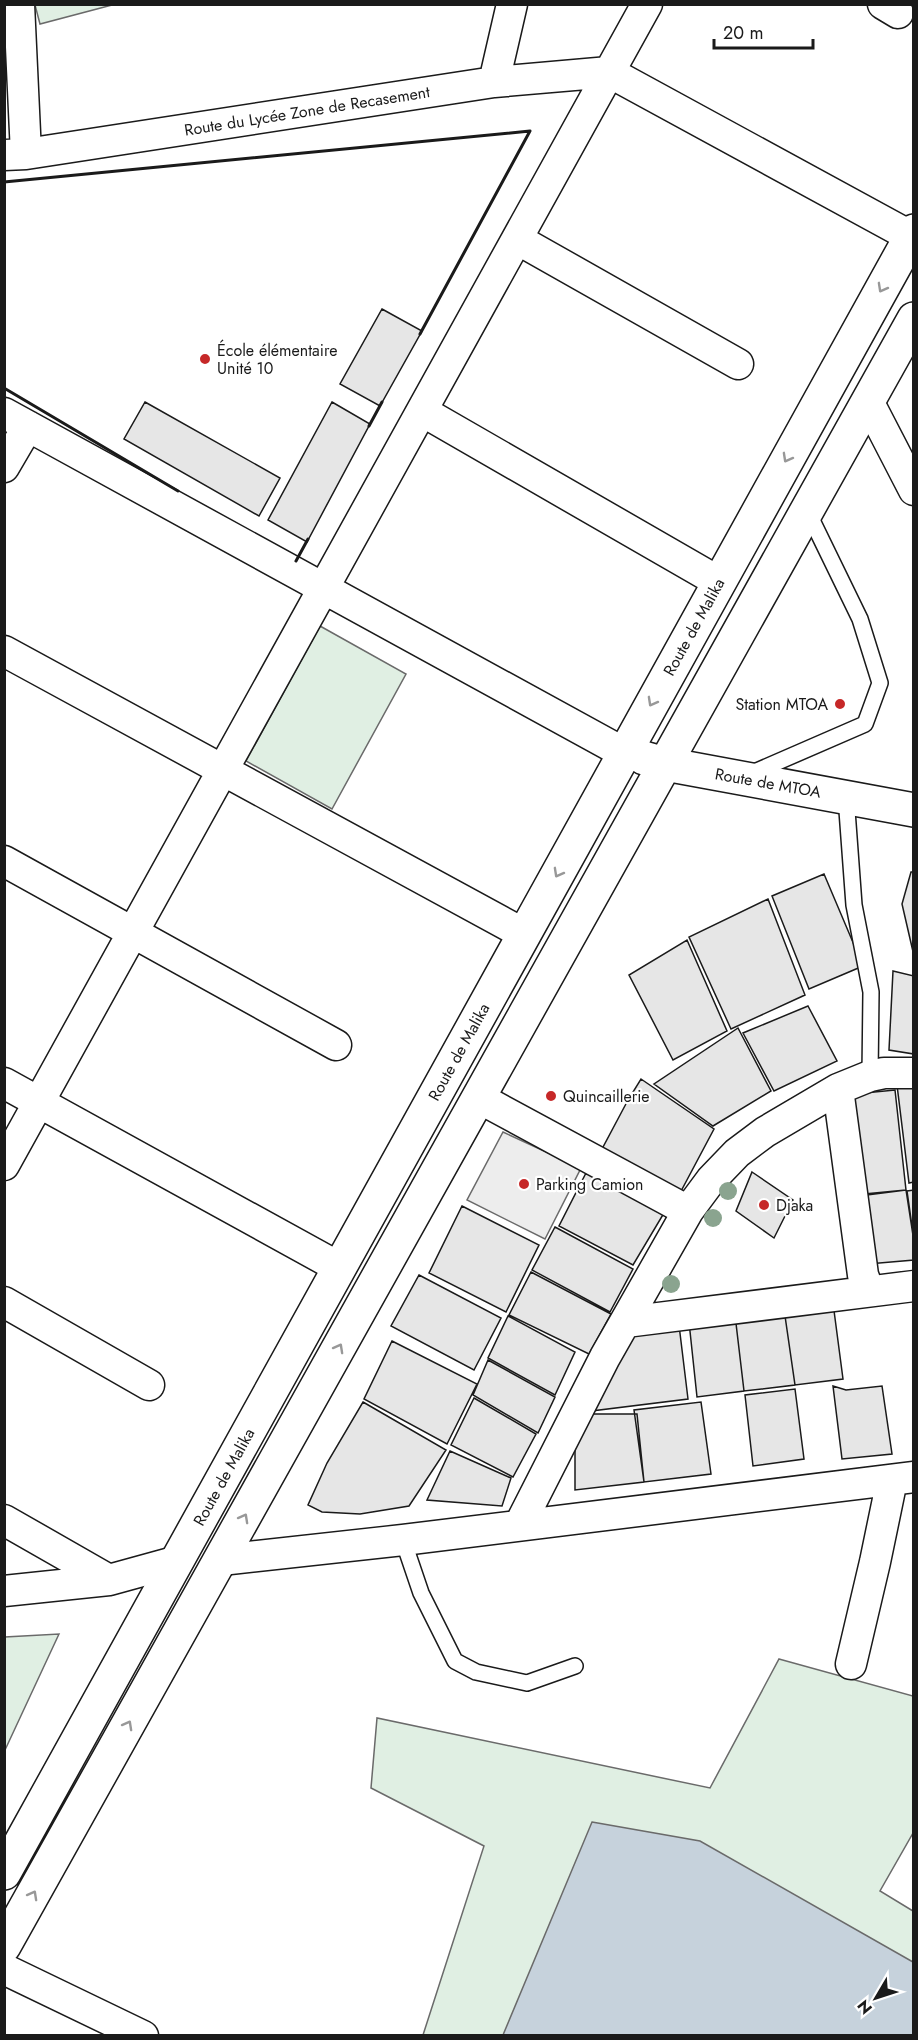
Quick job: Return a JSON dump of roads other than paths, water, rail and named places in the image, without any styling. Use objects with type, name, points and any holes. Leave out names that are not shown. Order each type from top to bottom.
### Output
[{"type":"main road","name":"Route de Malika","points":[[4,1874],[912,233]]},
{"type":"main road","points":[[4,1946],[914,319]]},
{"type":"main road","name":"Route de MTOA","points":[[624,753],[665,764],[914,810]]},
{"type":"street","points":[[15,155],[20,4]]},
{"type":"street","points":[[494,82],[512,4]]},
{"type":"street","points":[[4,1165],[647,4]]},
{"type":"street","points":[[609,72],[912,233]]},
{"type":"street","name":"Route du Lycée Zone de Recasement","points":[[15,155],[494,82],[609,72]]},
{"type":"street","points":[[517,239],[738,364]]},
{"type":"street","points":[[868,401],[914,490]]},
{"type":"street","points":[[422,411],[719,582]]},
{"type":"street","points":[[4,467],[16,420],[624,753]]},
{"type":"street","points":[[4,651],[524,934]]},
{"type":"street","points":[[4,861],[336,1046]]},
{"type":"street","points":[[520,1524],[588,1388],[688,1211],[711,1180],[737,1153],[765,1132],[838,1089],[884,1073],[914,1073]]},
{"type":"street","points":[[4,1083],[340,1268]]},
{"type":"street","points":[[838,1089],[863,1275],[869,1291]]},
{"type":"street","points":[[479,1098],[688,1211]]},
{"type":"street","points":[[626,1322],[914,1286]]},
{"type":"street","points":[[4,1302],[149,1385]]},
{"type":"street","points":[[221,1560],[403,1540],[903,1478],[875,1562],[851,1664]]},
{"type":"street","points":[[4,1520],[109,1580]]},
{"type":"street","points":[[4,1591],[109,1580],[178,1561]]},
{"type":"street","points":[[4,1969],[142,2036]]},
{"type":"lane","points":[[742,778],[865,724],[880,682],[860,619],[807,510]]},
{"type":"lane","points":[[846,798],[854,904],[871,992],[870,1076]]},
{"type":"lane","points":[[403,1540],[421,1593],[455,1661],[476,1672],[527,1683],[575,1666]]},
{"type":"place","name":"École élémentaire Unité 10","points":[[205,359]]},
{"type":"place","name":"Station MTOA","points":[[840,704]]},
{"type":"place","name":"Quincaillerie","points":[[551,1096]]},
{"type":"place","name":"Parking Camion","points":[[524,1184]]},
{"type":"place","name":"Djaka","points":[[764,1205]]}]
